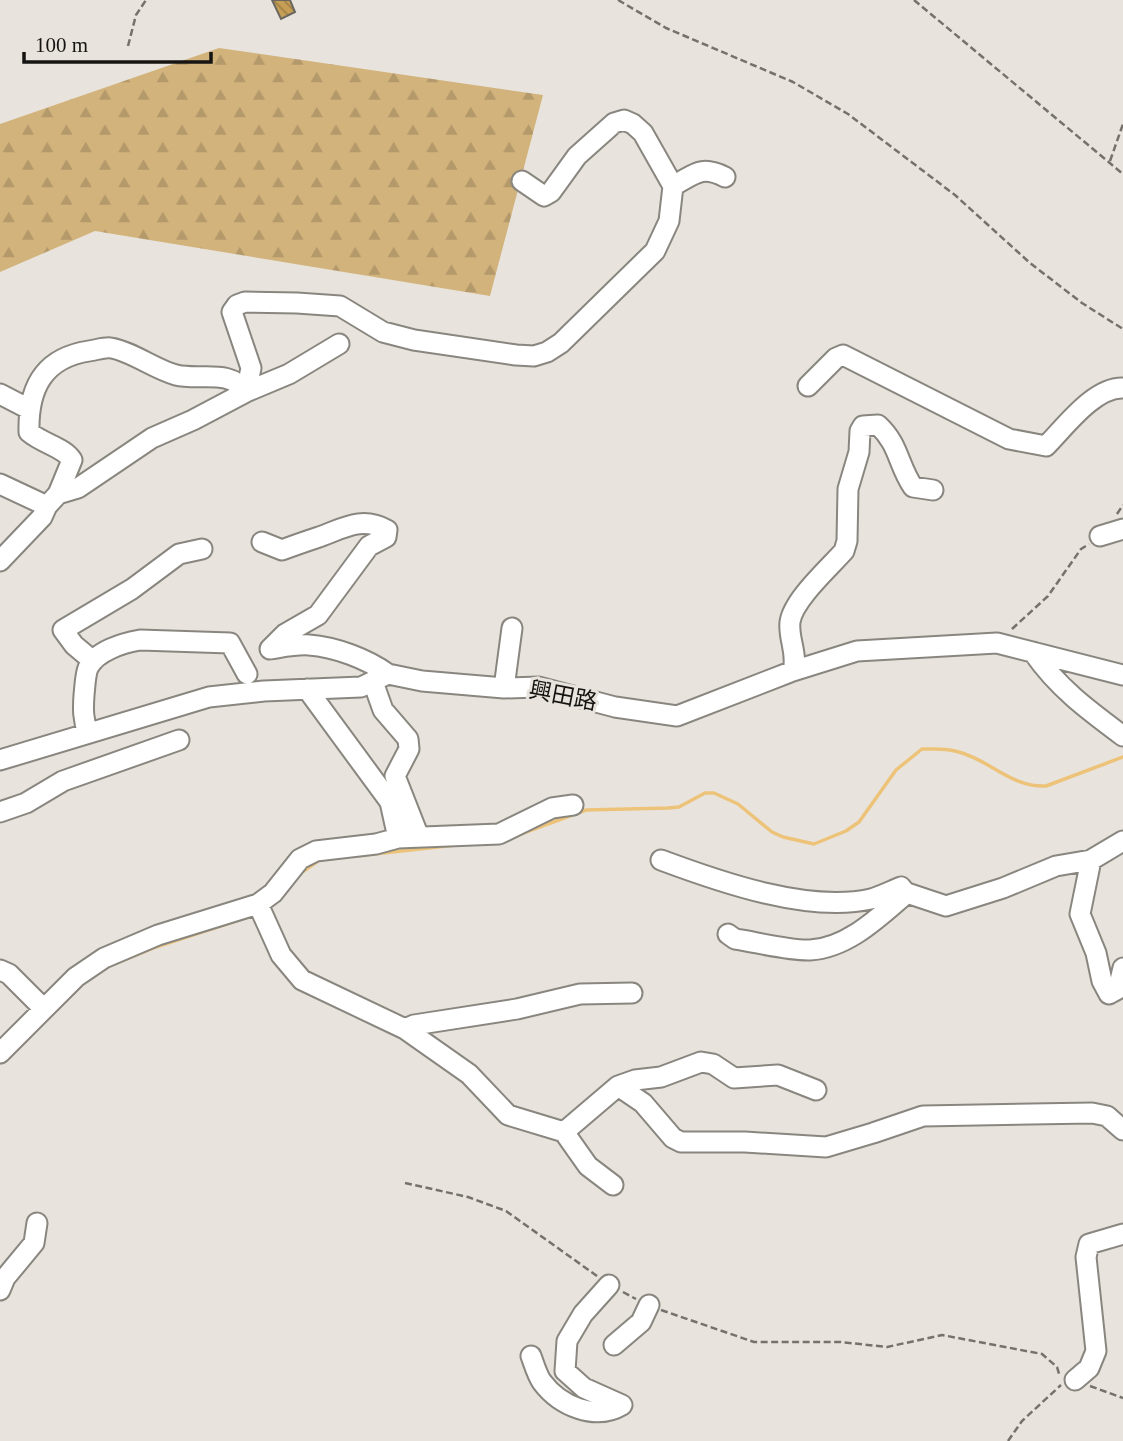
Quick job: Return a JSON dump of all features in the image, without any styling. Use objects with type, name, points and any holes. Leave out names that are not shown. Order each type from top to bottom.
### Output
[{"type":"street","points":[[246,392],[251,368],[232,312],[237,305],[245,302],[340,306],[383,332],[414,340],[516,355],[534,355],[547,352],[561,342],[655,251],[669,221],[673,186],[643,133],[624,120],[614,123],[577,156],[551,192],[544,196],[522,181]]},
{"type":"street","points":[[673,186],[700,171],[709,170],[725,177]]},
{"type":"street","points":[[0,484],[52,500],[78,488],[152,438],[289,374],[339,344]]},
{"type":"street","points":[[0,561],[41,517],[72,460],[67,452],[41,442],[29,432],[29,409],[40,379],[54,363],[79,353],[110,348],[176,375],[229,378],[239,382],[246,392]]},
{"type":"street","points":[[808,386],[835,358],[843,355],[1009,439],[1039,446],[1046,446],[1101,393],[1113,388],[1123,388]]},
{"type":"street","points":[[0,394],[29,409]]},
{"type":"street","points":[[793,671],[797,658],[790,621],[799,602],[844,551],[847,541],[848,489],[859,453],[860,431],[863,426],[878,425],[887,433],[895,444],[903,473],[913,487],[933,490]]},
{"type":"street","points":[[209,697],[247,674],[285,634],[318,615],[369,546],[386,537],[387,530],[365,522],[346,525],[282,550],[262,542]]},
{"type":"street","points":[[1100,536],[1119,522]]},
{"type":"street","points":[[93,661],[74,645],[63,630],[132,589],[179,554],[202,549]]},
{"type":"street","points":[[504,688],[512,628]]},
{"type":"street","points":[[88,733],[83,721],[87,670],[93,661],[128,642],[140,640],[230,643],[247,674]]},
{"type":"street","name":"興田路","points":[[0,760],[209,697],[264,691],[361,687],[381,678],[504,688],[540,687],[615,707],[677,716],[793,671],[857,651],[997,643],[1123,675]]},
{"type":"street","points":[[270,649],[308,645],[335,650],[378,667],[383,710],[408,739],[409,749],[396,776],[419,837]]},
{"type":"street","points":[[1034,652],[1051,677],[1123,736]]},
{"type":"street","points":[[307,689],[390,802],[398,838]]},
{"type":"street","points":[[0,811],[26,803],[63,781],[178,740]]},
{"type":"street","points":[[0,1053],[76,976],[104,958],[158,935],[258,904],[272,893],[300,859],[316,851],[376,844],[398,838],[499,834],[552,808],[573,805]]},
{"type":"street","points":[[662,860],[709,878],[792,900],[856,901],[874,898],[901,887],[907,893],[946,906],[1003,888],[1056,866],[1091,860],[1123,841]]},
{"type":"street","points":[[1091,860],[1080,914],[1096,953],[1102,981],[1109,994],[1118,989],[1123,968]]},
{"type":"street","points":[[728,934],[735,939],[810,950],[821,948],[849,937],[907,893]]},
{"type":"street","points":[[258,904],[281,955],[302,980],[405,1029],[469,1074],[508,1115],[564,1132],[587,1166],[613,1185]]},
{"type":"street","points":[[0,970],[9,974],[43,1008]]},
{"type":"street","points":[[405,1029],[414,1025],[517,1009],[580,995],[632,993]]},
{"type":"street","points":[[564,1132],[618,1086],[635,1080],[661,1077],[701,1062],[713,1064],[734,1079],[778,1075],[816,1090]]},
{"type":"street","points":[[618,1086],[643,1103],[673,1138],[681,1142],[745,1142],[825,1147],[923,1116],[1092,1113],[1107,1116],[1123,1130]]},
{"type":"street","points":[[0,1290],[5,1278],[34,1243],[37,1223]]},
{"type":"street","points":[[1075,1380],[1089,1368],[1096,1351],[1086,1257],[1089,1244],[1123,1234]]},
{"type":"street","points":[[531,1356],[542,1382],[564,1402],[588,1412],[611,1412],[622,1405],[584,1388],[565,1371],[567,1340],[583,1314],[610,1285]]},
{"type":"street","points":[[614,1345],[641,1322],[649,1305]]},
{"type":"path","points":[[128,46],[136,15],[146,0]]},
{"type":"path","points":[[618,0],[666,28],[793,82],[848,114],[955,195],[1030,262],[1072,295],[1123,329]]},
{"type":"path","points":[[914,0],[1123,173]]},
{"type":"path","points":[[1110,161],[1123,124]]},
{"type":"path","points":[[1119,522],[1123,505]]},
{"type":"path","points":[[997,643],[1048,596],[1081,549],[1100,536]]},
{"type":"path","points":[[405,1183],[468,1197],[506,1211],[610,1285],[649,1305],[754,1342],[841,1342],[887,1347],[942,1335],[1042,1354],[1057,1367],[1062,1384],[1022,1421],[1008,1441]]},
{"type":"path","points":[[1075,1380],[1123,1398]]},
{"type":"green space","points":[[219,48],[543,95],[490,296],[95,231],[0,272],[0,124]]},
{"type":"building","points":[[272,0],[290,0],[295,12],[281,19]]},
{"type":"waterway","points":[[515,836],[586,810],[679,807],[705,793],[714,793],[738,804],[772,832],[814,844],[846,831],[859,822],[896,770],[922,749],[955,751],[1011,778],[1046,786],[1123,757]]},
{"type":"waterway","points":[[356,856],[456,845]]},
{"type":"waterway","points":[[298,875],[318,861]]},
{"type":"waterway","points":[[107,967],[156,947],[251,916]]}]
